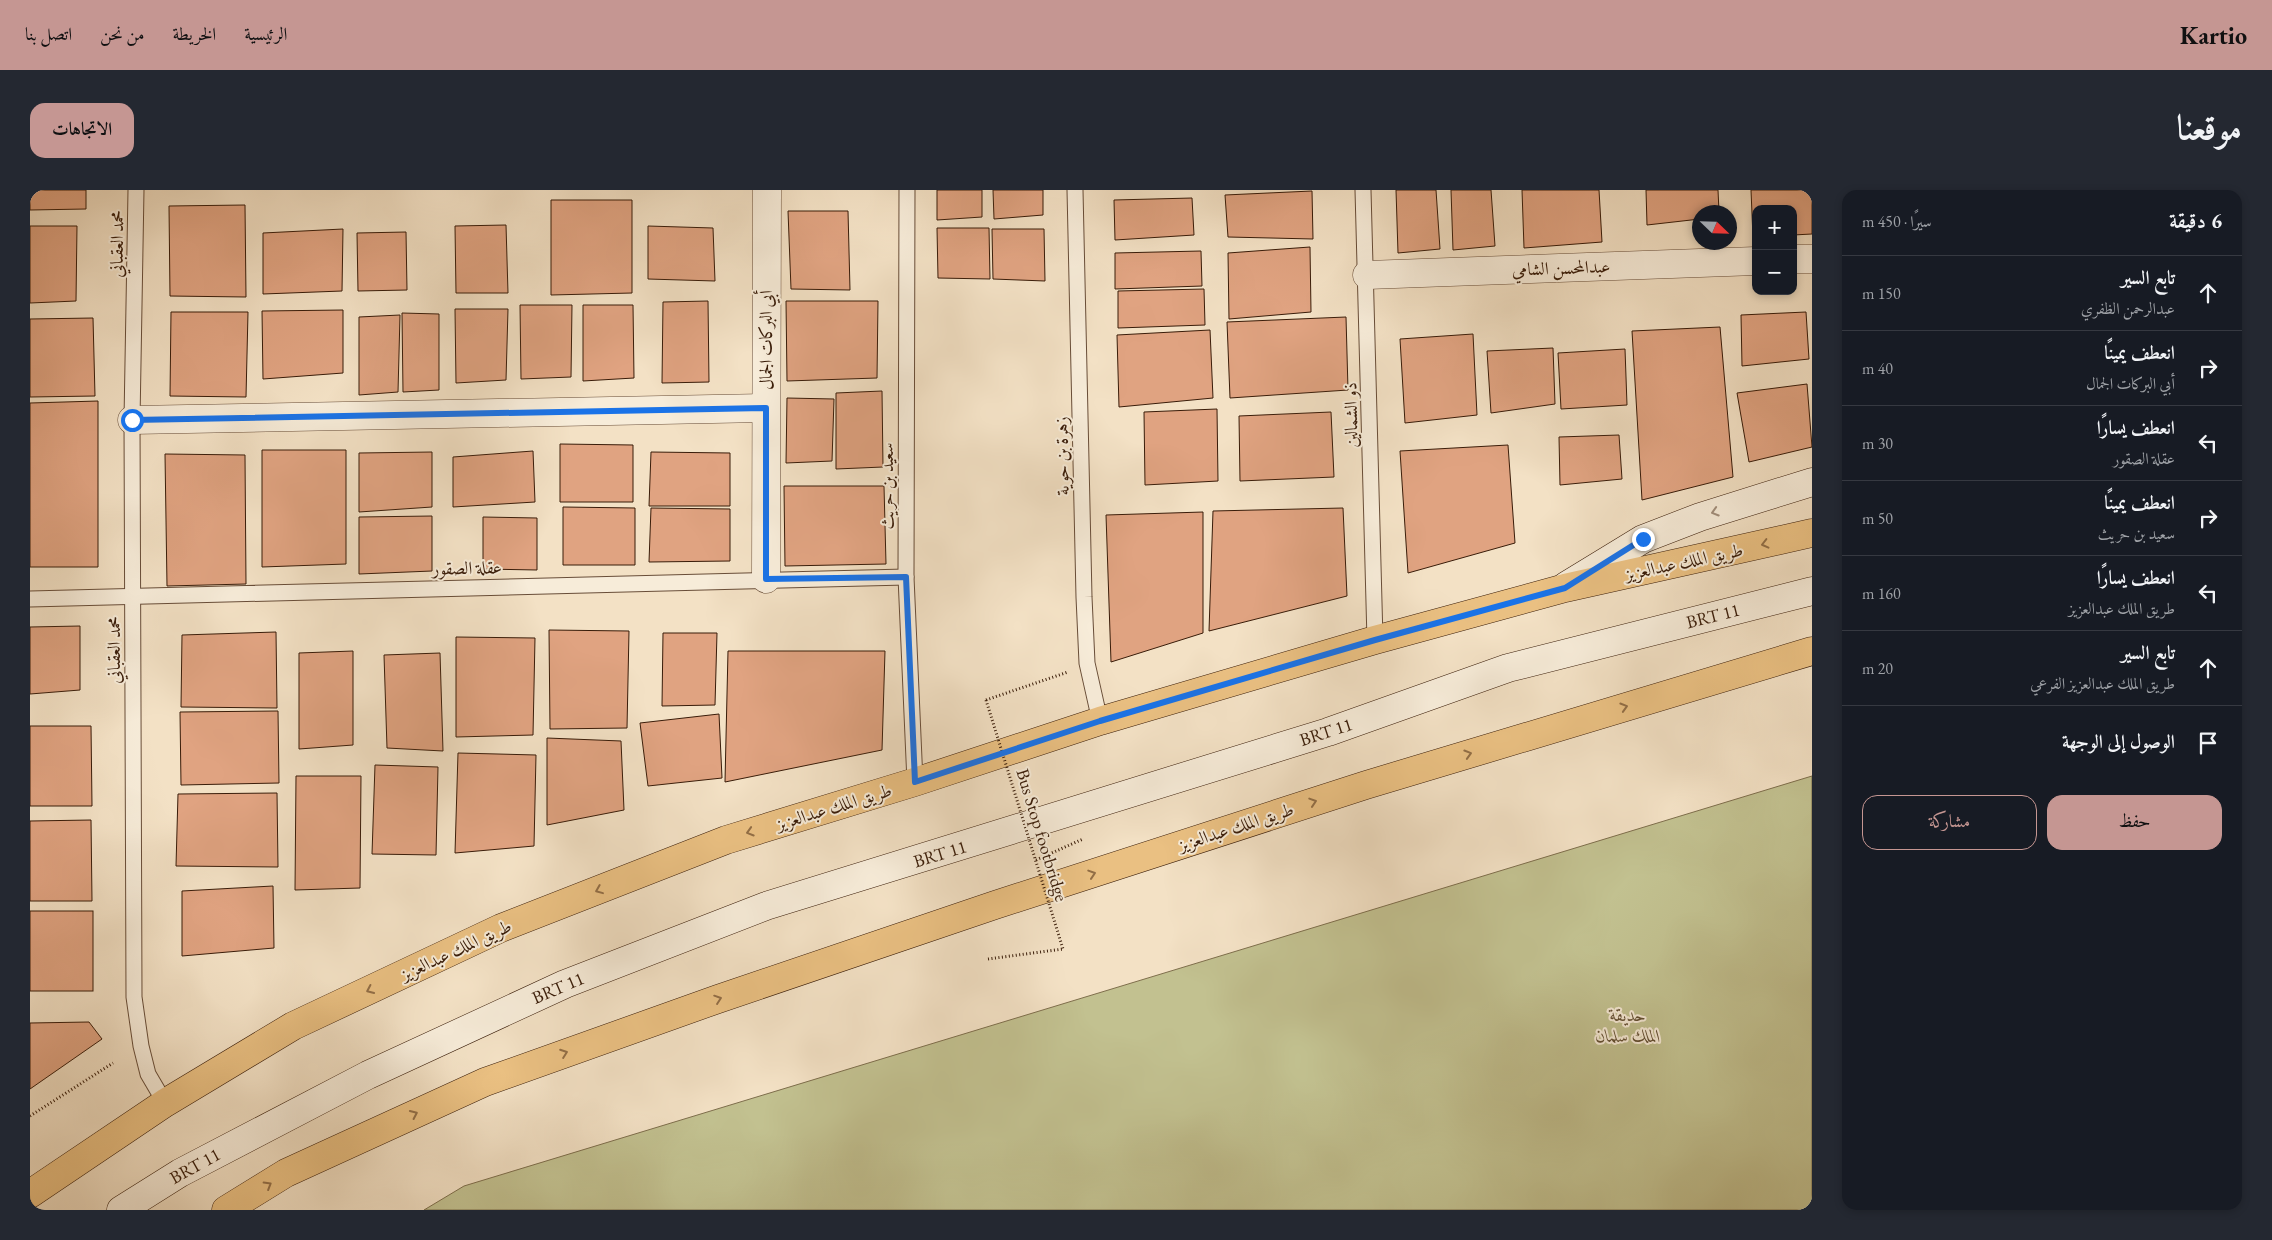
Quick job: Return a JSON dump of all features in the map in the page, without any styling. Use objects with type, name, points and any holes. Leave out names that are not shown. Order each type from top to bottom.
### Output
[{"type":"main road","name":"أبي البركات الجمال","points":[[766,579],[767,190]]},
{"type":"main road","points":[[1797,260],[1812,258]]},
{"type":"main road","name":"عبدالمحسن الشامي","points":[[1366,275],[1752,261]]},
{"type":"main road","points":[[132,420],[766,408]]},
{"type":"main road","points":[[1565,588],[1643,539],[1700,517],[1812,482]]},
{"type":"main road","name":"طريق الملك عبدالعزيز","points":[[30,1194],[165,1103],[293,1026],[501,928],[726,840],[915,782],[1100,721],[1375,640],[1565,588],[1812,533]]},
{"type":"main road","name":"BRT 11","points":[[121,1210],[180,1173],[368,1075],[565,984],[766,906],[1328,732],[1508,668],[1807,591]]},
{"type":"main road","name":"طريق الملك عبدالعزيز","points":[[226,1210],[286,1173],[485,1082],[709,1002],[995,905],[1366,785],[1812,651]]},
{"type":"lane","name":"محمد العقباني","points":[[136,190],[132,420],[134,997],[141,1046],[148,1074],[165,1103]]},
{"type":"lane","name":"سعيد بن حريث","points":[[907,190],[906,577],[915,782]]},
{"type":"lane","name":"زهرة بن حوية","points":[[1075,190],[1087,663],[1100,721]]},
{"type":"lane","name":"ذو الشمالين","points":[[1363,190],[1375,640]]},
{"type":"lane","name":"عقلة الصقور","points":[[30,599],[766,579],[906,577]]},
{"type":"path","name":"Bus Stop footbridge","points":[[988,959],[1063,950],[986,700],[1064,674]]},
{"type":"path","points":[[1036,860],[1087,838]]},
{"type":"path","points":[[30,1116],[113,1063]]},
{"type":"green space","name":"حديقة الملك سلمان","points":[[1812,776],[1812,1210],[424,1210],[464,1186]]},
{"type":"building","points":[[30,190],[86,190],[86,209],[30,210]]},
{"type":"building","points":[[937,190],[982,190],[982,217],[937,220]]},
{"type":"building","points":[[993,190],[1043,190],[1043,215],[994,219]]},
{"type":"building","points":[[1396,190],[1436,190],[1440,249],[1398,253]]},
{"type":"building","points":[[1451,190],[1491,190],[1495,246],[1453,250]]},
{"type":"building","points":[[1522,190],[1599,190],[1602,242],[1524,248]]},
{"type":"building","points":[[1646,190],[1718,190],[1719,205],[1692,205],[1692,220],[1647,225]]},
{"type":"building","points":[[1751,190],[1812,190],[1812,234],[1797,235],[1797,205],[1752,205],[1752,214]]},
{"type":"building","points":[[1312,191],[1313,239],[1228,237],[1225,195]]},
{"type":"building","points":[[1192,198],[1194,235],[1115,240],[1114,200]]},
{"type":"building","points":[[551,200],[632,200],[632,293],[551,295]]},
{"type":"building","points":[[245,205],[246,297],[170,296],[169,206]]},
{"type":"building","points":[[788,211],[848,211],[850,290],[791,289]]},
{"type":"building","points":[[506,225],[508,293],[456,293],[455,226]]},
{"type":"building","points":[[30,226],[77,226],[76,301],[30,303]]},
{"type":"building","points":[[648,226],[713,228],[715,281],[648,279]]},
{"type":"building","points":[[937,228],[989,228],[990,279],[938,278]]},
{"type":"building","points":[[343,229],[342,291],[263,294],[263,233]]},
{"type":"building","points":[[992,229],[1044,229],[1045,281],[993,279]]},
{"type":"building","points":[[406,232],[407,290],[358,291],[357,233]]},
{"type":"building","points":[[1310,247],[1311,312],[1229,319],[1228,253]]},
{"type":"building","points":[[1201,251],[1202,286],[1115,289],[1115,253]]},
{"type":"building","points":[[1204,289],[1205,325],[1118,328],[1118,291]]},
{"type":"building","points":[[708,301],[709,382],[662,383],[663,302]]},
{"type":"building","points":[[786,301],[878,301],[877,378],[787,381]]},
{"type":"building","points":[[520,305],[572,305],[571,377],[521,379]]},
{"type":"building","points":[[583,305],[633,305],[634,378],[583,381]]},
{"type":"building","points":[[455,309],[508,309],[506,380],[456,383]]},
{"type":"building","points":[[343,310],[343,373],[263,379],[262,311]]},
{"type":"building","points":[[171,312],[248,312],[246,397],[170,396]]},
{"type":"building","points":[[1806,312],[1809,359],[1742,366],[1741,315]]},
{"type":"building","points":[[402,313],[439,314],[439,390],[403,392]]},
{"type":"building","points":[[400,315],[398,392],[359,395],[359,317]]},
{"type":"building","points":[[1346,317],[1348,390],[1230,398],[1227,322]]},
{"type":"building","points":[[93,318],[95,396],[30,397],[30,319]]},
{"type":"building","points":[[1720,327],[1733,477],[1642,500],[1632,331]]},
{"type":"building","points":[[1210,330],[1213,398],[1119,407],[1117,335]]},
{"type":"building","points":[[1473,334],[1477,415],[1405,423],[1400,339]]},
{"type":"building","points":[[1553,348],[1555,404],[1491,413],[1487,351]]},
{"type":"building","points":[[1625,349],[1627,405],[1561,409],[1558,353]]},
{"type":"building","points":[[1807,384],[1812,447],[1749,462],[1737,393]]},
{"type":"building","points":[[882,391],[883,467],[836,469],[836,393]]},
{"type":"building","points":[[787,398],[834,399],[832,461],[786,463]]},
{"type":"building","points":[[98,401],[98,567],[30,567],[30,403]]},
{"type":"building","points":[[1217,409],[1218,481],[1145,485],[1144,412]]},
{"type":"building","points":[[1331,412],[1334,477],[1240,481],[1239,416]]},
{"type":"building","points":[[1619,435],[1622,479],[1560,485],[1559,437]]},
{"type":"building","points":[[560,444],[633,445],[633,502],[560,502]]},
{"type":"building","points":[[1508,445],[1515,543],[1408,573],[1400,451]]},
{"type":"building","points":[[262,450],[346,450],[346,564],[262,567]]},
{"type":"building","points":[[533,451],[535,502],[453,507],[453,457]]},
{"type":"building","points":[[432,452],[432,507],[359,512],[359,453]]},
{"type":"building","points":[[651,452],[730,453],[730,506],[649,506]]},
{"type":"building","points":[[165,454],[245,455],[246,584],[167,586]]},
{"type":"building","points":[[784,486],[884,486],[886,564],[785,566]]},
{"type":"building","points":[[563,507],[635,508],[635,565],[563,565]]},
{"type":"building","points":[[651,508],[730,509],[730,561],[649,562]]},
{"type":"building","points":[[1343,508],[1347,596],[1209,631],[1213,511]]},
{"type":"building","points":[[1203,512],[1203,633],[1111,662],[1106,515]]},
{"type":"building","points":[[432,516],[432,571],[359,574],[359,517]]},
{"type":"building","points":[[483,517],[537,518],[537,570],[483,569]]},
{"type":"building","points":[[80,626],[80,690],[30,694],[30,627]]},
{"type":"building","points":[[549,630],[629,631],[627,728],[550,729]]},
{"type":"building","points":[[276,632],[277,708],[181,707],[182,635]]},
{"type":"building","points":[[663,633],[717,633],[715,705],[662,706]]},
{"type":"building","points":[[456,637],[535,638],[533,735],[456,737]]},
{"type":"building","points":[[353,651],[353,745],[299,749],[299,653]]},
{"type":"building","points":[[728,651],[885,651],[882,750],[725,782]]},
{"type":"building","points":[[440,653],[443,751],[387,748],[384,655]]},
{"type":"building","points":[[278,711],[279,783],[181,785],[180,712]]},
{"type":"building","points":[[719,714],[722,778],[648,786],[640,723]]},
{"type":"building","points":[[30,726],[91,726],[92,806],[30,806]]},
{"type":"building","points":[[547,738],[621,741],[624,810],[547,825]]},
{"type":"building","points":[[458,753],[536,755],[534,846],[455,853]]},
{"type":"building","points":[[375,765],[438,767],[436,855],[372,854]]},
{"type":"building","points":[[296,776],[361,776],[360,888],[295,890]]},
{"type":"building","points":[[277,793],[278,867],[176,866],[178,794]]},
{"type":"building","points":[[91,820],[92,901],[30,901],[30,821]]},
{"type":"building","points":[[273,886],[274,948],[182,956],[182,891]]},
{"type":"building","points":[[30,911],[93,911],[93,991],[30,991]]},
{"type":"building","points":[[89,1022],[102,1039],[30,1089],[30,1023]]},
{"type":"route","points":[[132,420],[766,408],[766,579],[906,577],[915,782],[1100,721],[1375,640],[1565,588],[1643,539]]}]
